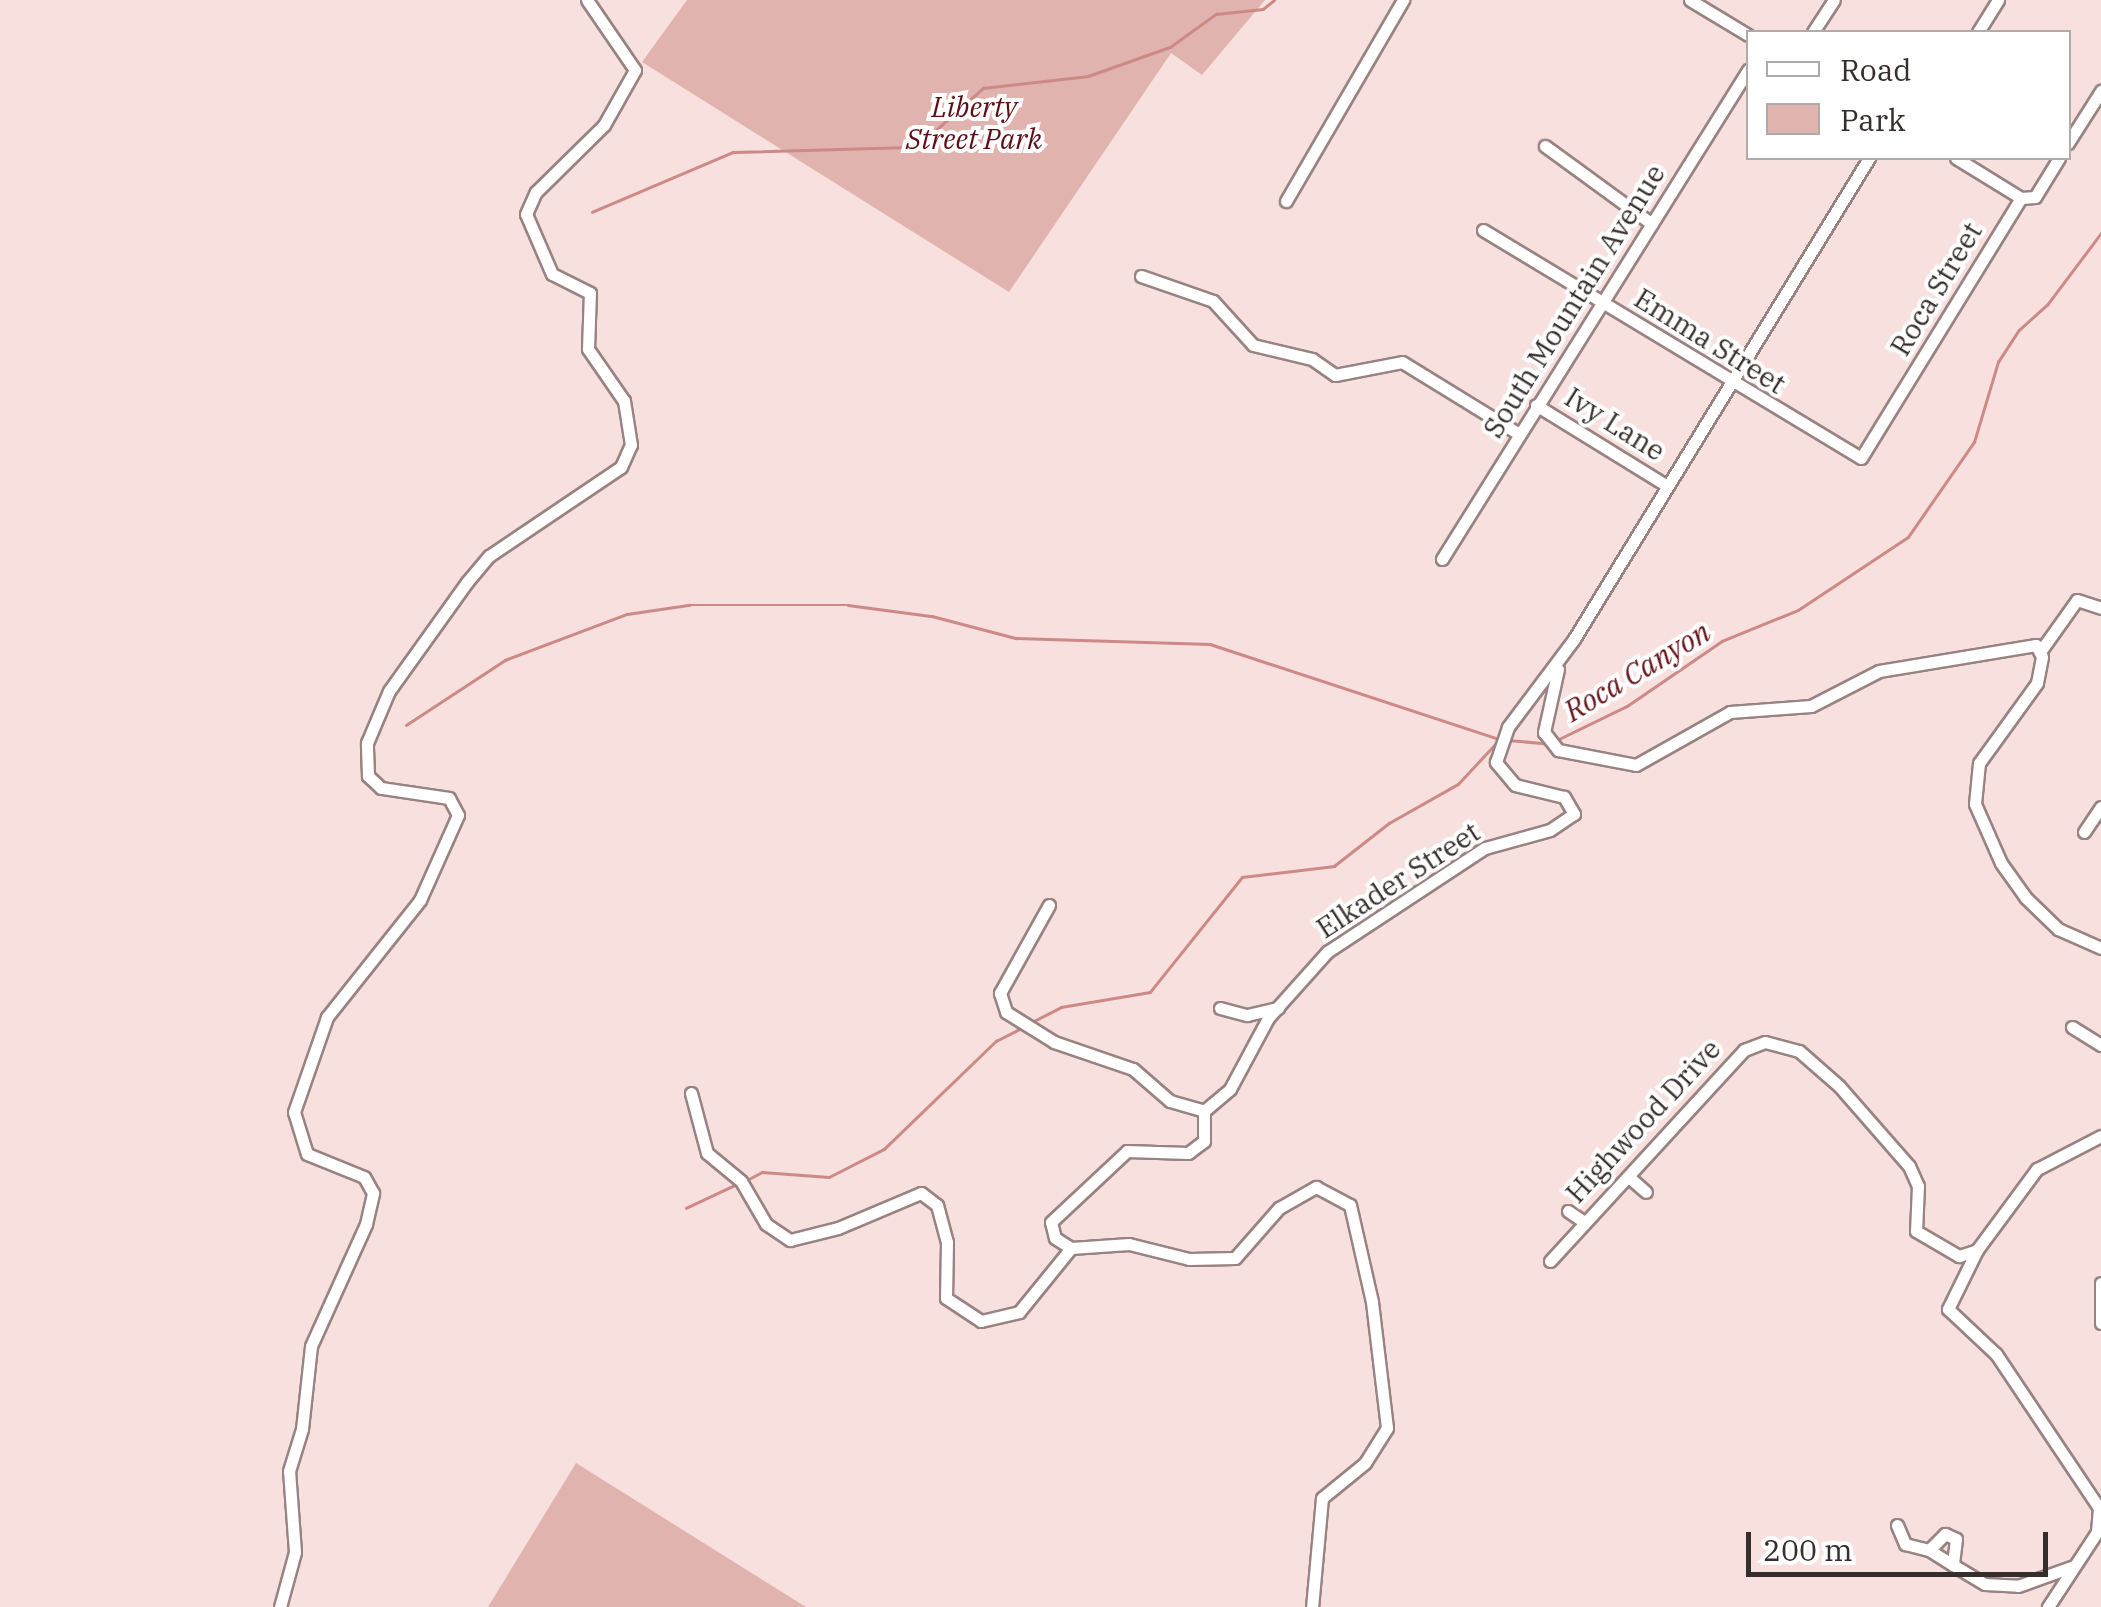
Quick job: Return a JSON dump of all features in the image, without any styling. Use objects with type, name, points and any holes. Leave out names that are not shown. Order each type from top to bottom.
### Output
[{"type":"street","points":[[280,1607],[295,1552],[289,1471],[302,1429],[311,1346],[366,1224],[372,1193],[364,1178],[307,1154],[294,1112],[327,1018],[420,900],[458,815],[450,798],[382,788],[368,776],[367,743],[389,691],[466,582],[489,556],[621,467],[631,445],[624,401],[588,350],[590,293],[552,274],[526,214],[536,192],[604,125],[634,70],[588,0]]},
{"type":"street","points":[[1286,201],[1402,0]]},
{"type":"street","points":[[1690,0],[1746,33]]},
{"type":"street","points":[[1815,30],[1834,0]]},
{"type":"street","points":[[1979,30],[1998,0]]},
{"type":"street","name":"South Mountain Avenue","points":[[1442,559],[1746,73]]},
{"type":"street","points":[[2071,138],[2101,91]]},
{"type":"street","points":[[1545,146],[1652,224]]},
{"type":"street","name":"Elkader Street","points":[[1071,1248],[1056,1238],[1051,1222],[1060,1209],[1127,1151],[1188,1153],[1204,1141],[1204,1111],[1230,1089],[1278,1008],[1327,952],[1485,848],[1550,830],[1574,814],[1564,797],[1515,785],[1496,762],[1508,727],[1560,659],[1869,160]]},
{"type":"street","points":[[1959,160],[2021,198]]},
{"type":"street","name":"Roca Street","points":[[1861,458],[2021,198],[2035,197],[2058,160]]},
{"type":"street","name":"Emma Street","points":[[1482,230],[1731,384],[1861,458]]},
{"type":"street","points":[[1141,276],[1214,301],[1253,345],[1312,359],[1335,375],[1379,362],[1402,362],[1519,434]]},
{"type":"street","name":"Ivy Lane","points":[[1536,405],[1667,486]]},
{"type":"street","points":[[2101,608],[2077,600],[2042,650],[2037,683],[1979,763],[1975,804],[2001,863],[2026,898],[2058,929],[2101,948]]},
{"type":"street","points":[[1560,659],[1548,736],[1556,747],[1636,765],[1745,707],[1811,706],[1889,668],[2020,644],[2042,650]]},
{"type":"street","points":[[2084,832],[2101,806]]},
{"type":"street","points":[[1049,905],[1000,994],[1006,1012],[1054,1042],[1133,1069],[1170,1101],[1204,1111]]},
{"type":"street","points":[[1220,1008],[1247,1015],[1278,1008]]},
{"type":"street","points":[[2072,1026],[2101,1044]]},
{"type":"street","name":"Highwood Drive","points":[[1550,1261],[1744,1050],[1786,1044],[1839,1086],[1909,1166],[1918,1186],[1916,1231],[1959,1256],[1977,1250]]},
{"type":"street","points":[[691,1093],[706,1153],[741,1181],[766,1224],[790,1240],[921,1194],[937,1205],[947,1242],[946,1298],[980,1321],[1019,1312],[1071,1248],[1129,1244],[1188,1259],[1235,1258],[1278,1208],[1316,1186],[1350,1205],[1372,1302],[1387,1428],[1365,1463],[1322,1498],[1312,1607]]},
{"type":"street","points":[[2048,1607],[2097,1532],[2099,1508],[1996,1354],[1948,1309],[1977,1250],[2036,1169],[2101,1136]]},
{"type":"street","points":[[1630,1178],[1646,1192]]},
{"type":"street","points":[[1568,1212],[1583,1222]]},
{"type":"street","points":[[2101,1283],[2101,1323]]},
{"type":"street","points":[[1897,1525],[1905,1544],[1929,1550],[1985,1584],[2018,1586],[2078,1564]]},
{"type":"street","points":[[1929,1550],[1946,1534],[1956,1539],[1953,1565]]},
{"type":"green space","name":"Liberty Street Park","points":[[687,0],[1265,0],[1202,75],[1171,53],[1009,292],[642,62]]},
{"type":"green space","points":[[576,1463],[806,1607],[488,1607]]},
{"type":"waterway","points":[[592,212],[733,152],[917,147],[983,88],[1088,76],[1170,47],[1216,14],[1263,9],[1274,0]]},
{"type":"waterway","name":"Roca Canyon","points":[[1557,740],[1627,706],[1722,641],[1798,610],[1908,537],[1974,442],[1998,362],[2019,330],[2047,305],[2101,233]]},
{"type":"waterway","points":[[406,725],[505,660],[627,614],[689,605],[848,605],[932,616],[1016,638],[1210,644],[1496,738]]},
{"type":"waterway","name":"Roca Canyon","points":[[1030,1023],[1061,1007],[1150,992],[1242,877],[1334,866],[1389,823],[1458,784],[1500,739]]},
{"type":"waterway","name":"Roca Canyon","points":[[1508,740],[1544,743]]},
{"type":"waterway","name":"Roca Canyon","points":[[747,1180],[762,1172],[829,1177],[884,1149],[996,1041],[1023,1027]]},
{"type":"waterway","name":"Roca Canyon","points":[[686,1208],[739,1183]]}]
